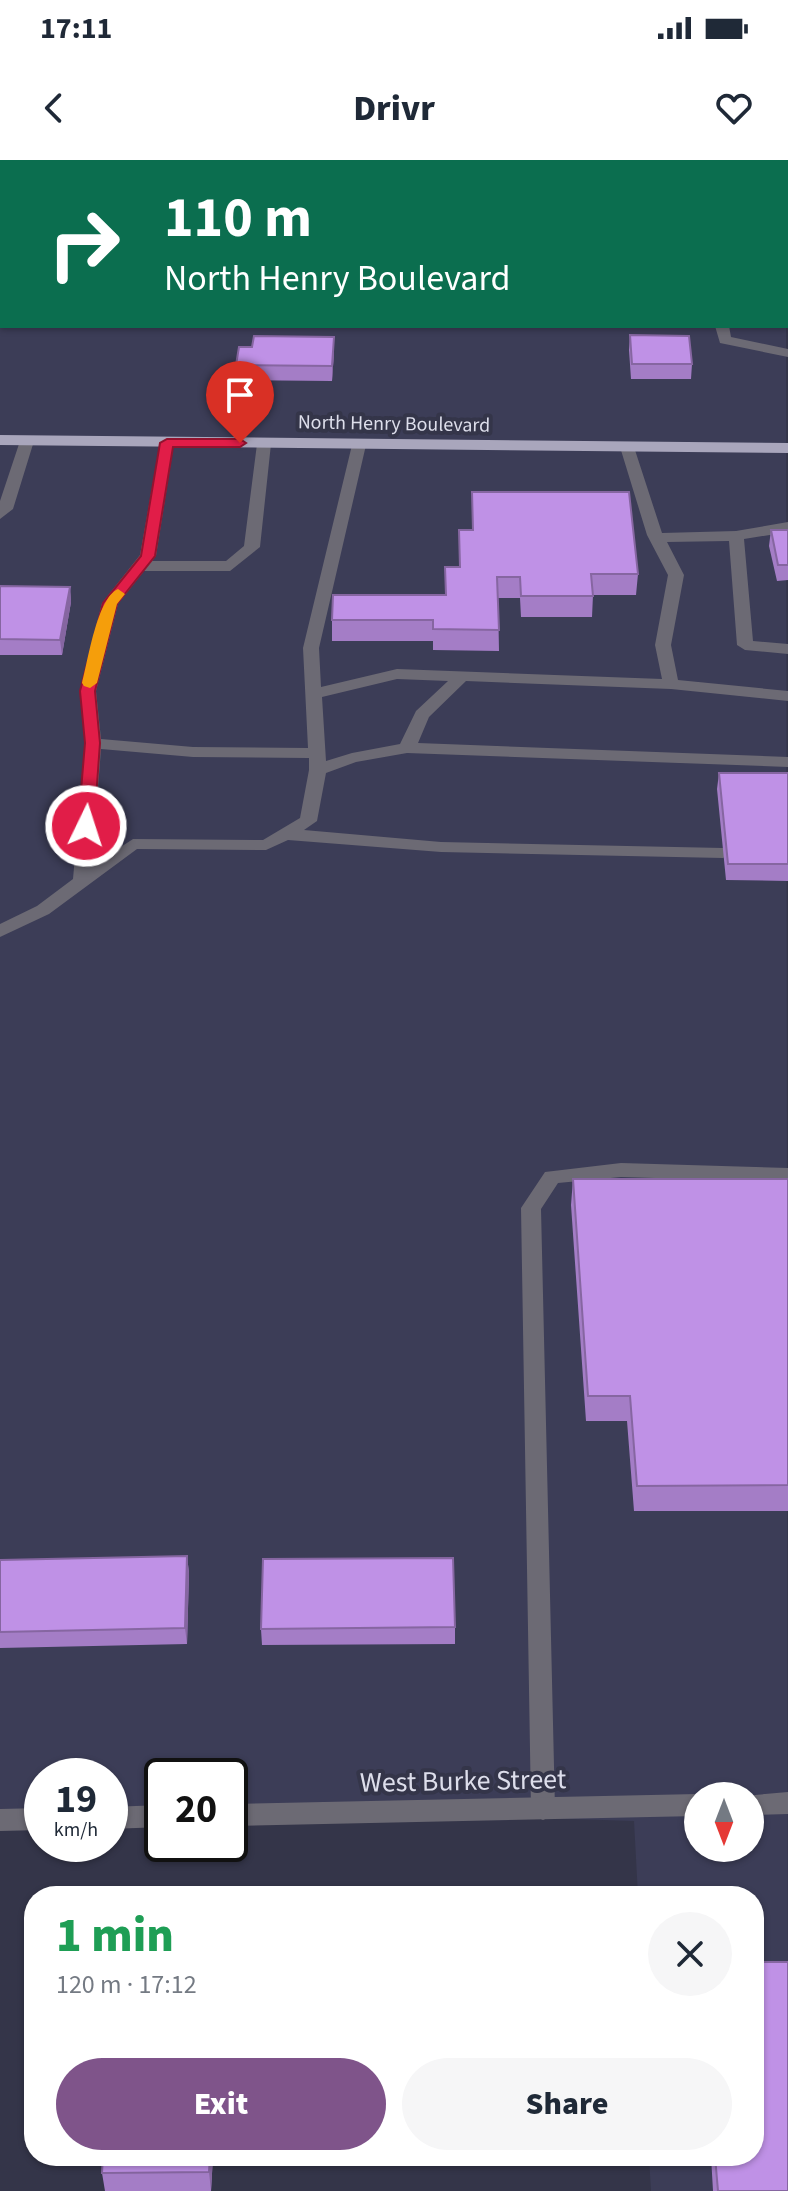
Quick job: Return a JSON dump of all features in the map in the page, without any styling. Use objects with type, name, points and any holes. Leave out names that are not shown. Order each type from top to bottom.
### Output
[{"type":"highway","name":"North Henry Boulevard","points":[[0,440],[788,448]]},
{"type":"street","points":[[722,328],[725,340],[788,353]]},
{"type":"street","points":[[0,514],[5,509],[27,441]]},
{"type":"street","points":[[82,881],[93,743],[88,691],[110,603],[148,556],[167,443]]},
{"type":"street","points":[[140,566],[230,566],[252,547],[264,444]]},
{"type":"street","points":[[0,931],[43,910],[133,844],[266,845],[308,821],[317,762],[311,648],[359,445]]},
{"type":"street","points":[[627,447],[657,538],[676,575],[663,645],[671,684]]},
{"type":"street","points":[[657,538],[736,536],[788,527]]},
{"type":"street","points":[[736,536],[745,645],[788,649]]},
{"type":"street","points":[[313,694],[397,674],[671,684],[788,696]]},
{"type":"street","points":[[407,748],[422,715],[462,676]]},
{"type":"street","points":[[93,743],[317,762],[407,748],[788,762]]},
{"type":"street","points":[[285,834],[441,847],[723,853]]},
{"type":"street","points":[[543,1809],[531,1208],[552,1177],[621,1170],[788,1175]]},
{"type":"street","points":[[764,1804],[788,1803]]},
{"type":"street","name":"West Burke Street","points":[[248,1815],[684,1805]]},
{"type":"street","points":[[0,1820],[24,1819]]},
{"type":"shaded area","points":[[0,328],[786,328],[788,2191],[651,2191],[650,2166],[764,2166],[764,1886],[637,1886],[634,1821],[323,1811],[248,1812],[248,1758],[144,1758],[144,1814],[128,1815],[128,1758],[24,1758],[24,1816],[0,1817]]},
{"type":"building","points":[[630,335],[689,336],[692,364],[632,364]]},
{"type":"building","points":[[254,336],[334,337],[332,366],[236,365],[239,347],[252,347]]},
{"type":"building","points":[[472,492],[629,492],[638,574],[591,574],[593,596],[521,596],[520,577],[497,577],[499,630],[433,629],[433,620],[332,620],[333,595],[446,595],[445,567],[460,567],[459,530],[473,530]]},
{"type":"building","points":[[771,530],[788,530],[788,565],[778,565]]},
{"type":"building","points":[[0,586],[70,587],[60,640],[0,639]]},
{"type":"building","points":[[719,773],[788,773],[788,864],[728,864]]},
{"type":"building","points":[[573,1179],[788,1179],[788,1485],[637,1486],[630,1396],[588,1396]]},
{"type":"building","points":[[187,1556],[185,1628],[0,1632],[0,1560]]},
{"type":"building","points":[[453,1558],[455,1627],[261,1629],[263,1559]]},
{"type":"building","points":[[764,1962],[788,1962],[788,2191],[718,2191],[716,2166],[764,2166]]},
{"type":"building","points":[[102,2166],[209,2166],[209,2172],[102,2173]]},
{"type":"slow traffic","points":[[90,683],[110,603],[118,594]]},
{"type":"route","points":[[86,826],[93,743],[88,691],[110,603],[148,556],[167,443],[240,443]]}]
